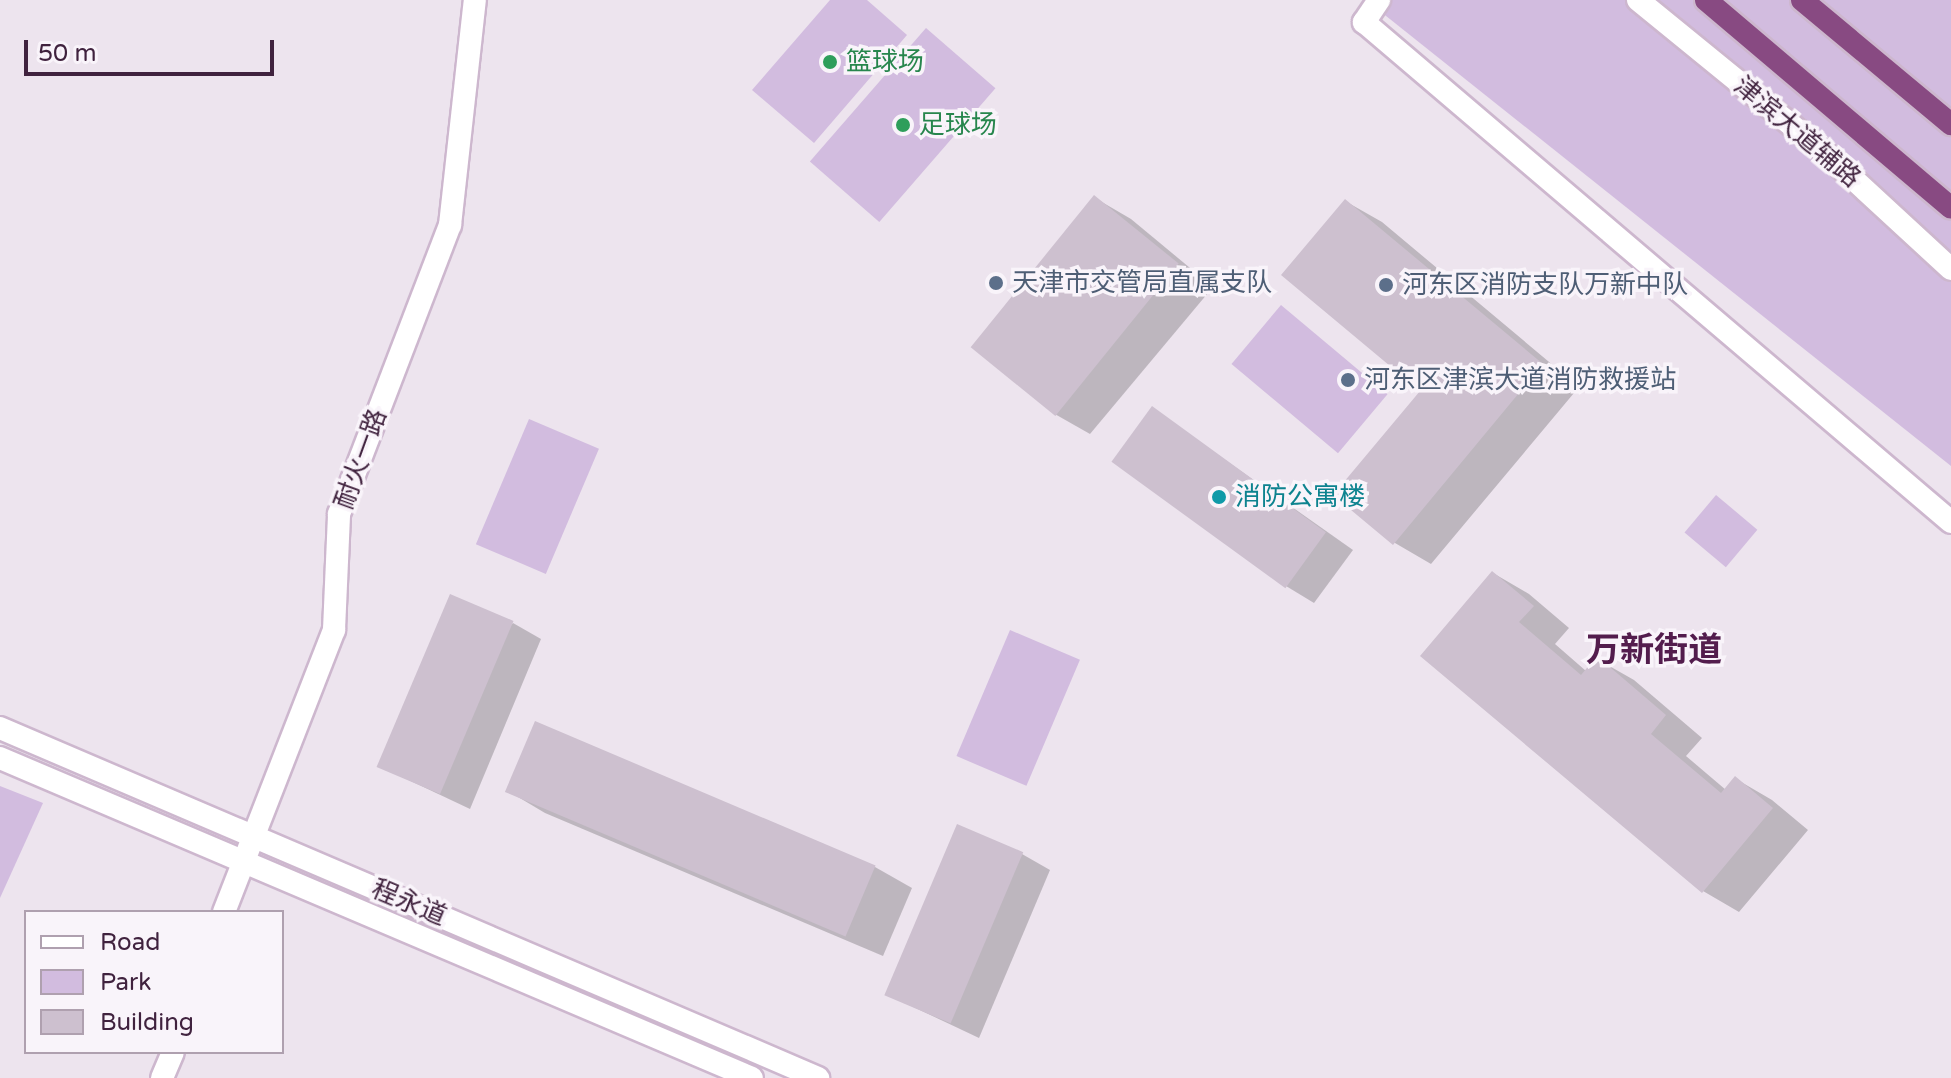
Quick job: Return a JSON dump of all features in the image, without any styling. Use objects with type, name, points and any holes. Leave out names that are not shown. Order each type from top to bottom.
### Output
[{"type":"highway","points":[[1706,0],[1951,208]]},
{"type":"highway","points":[[1802,0],[1951,124]]},
{"type":"street","name":"耐火一路","points":[[225,910],[334,630],[339,514],[450,225],[475,0]]},
{"type":"street","points":[[1379,0],[1364,22],[1951,522]]},
{"type":"street","name":"津滨大道辅路","points":[[1638,0],[1823,151],[1951,269]]},
{"type":"street","name":"程永道","points":[[0,728],[818,1078]]},
{"type":"street","name":"程永道","points":[[0,758],[752,1078]]},
{"type":"street","points":[[162,1078],[172,1054]]},
{"type":"green space","name":"篮球场","points":[[830,0],[867,0],[907,35],[814,143],[752,90]]},
{"type":"green space","points":[[1366,0],[1951,0],[1951,466]]},
{"type":"green space","name":"足球场","points":[[926,28],[995,88],[879,222],[810,162]]},
{"type":"green space","points":[[1281,305],[1387,394],[1338,453],[1232,364]]},
{"type":"green space","points":[[529,419],[599,449],[546,574],[476,544]]},
{"type":"green space","points":[[1716,495],[1757,530],[1726,567],[1685,533]]},
{"type":"green space","points":[[1010,630],[1080,660],[1026,786],[956,756]]},
{"type":"green space","points":[[0,786],[43,803],[0,898]]},
{"type":"building","points":[[1094,195],[1179,264],[1055,416],[971,347]]},
{"type":"building","points":[[1345,199],[1543,364],[1393,545],[1333,495],[1420,391],[1281,275]]},
{"type":"building","name":"消防公寓楼","points":[[1152,406],[1326,532],[1285,588],[1111,462]]},
{"type":"building","points":[[1492,571],[1534,606],[1519,622],[1581,675],[1597,656],[1666,715],[1651,734],[1721,793],[1735,776],[1773,808],[1702,893],[1420,656]]},
{"type":"building","points":[[450,594],[514,621],[440,794],[377,767]]},
{"type":"building","points":[[535,721],[876,866],[846,936],[505,792]]},
{"type":"building","points":[[957,824],[1023,852],[951,1023],[884,995]]},
{"type":"place","name":"篮球场","points":[[830,62]]},
{"type":"place","name":"足球场","points":[[903,125]]},
{"type":"place","name":"天津市交管局直属支队","points":[[996,283]]},
{"type":"place","name":"河东区消防支队万新中队","points":[[1386,285]]},
{"type":"place","name":"河东区津滨大道消防救援站","points":[[1348,380]]},
{"type":"place","name":"消防公寓楼","points":[[1219,497]]},
{"type":"district","name":"万新街道","points":[[1654,651]]}]
